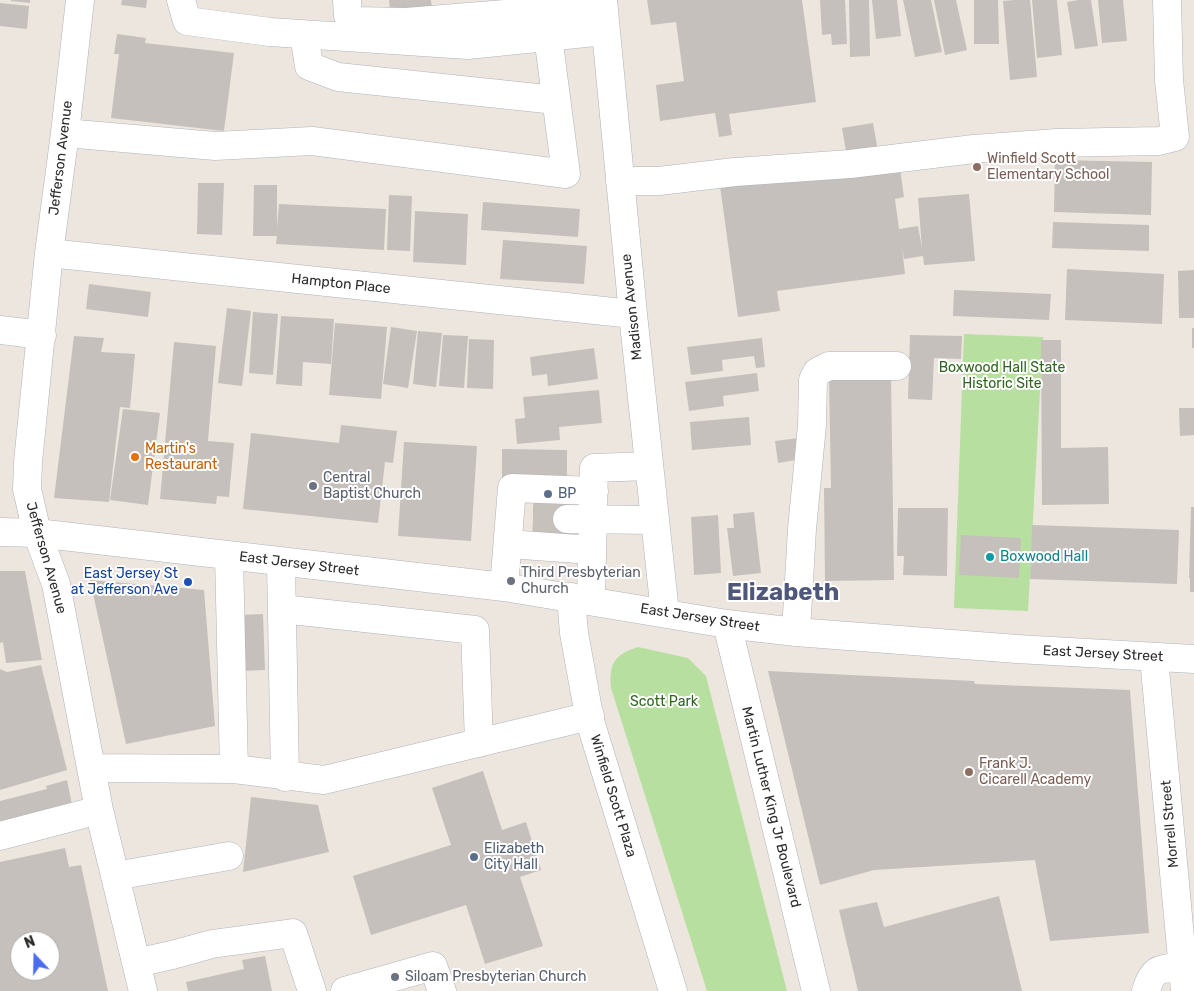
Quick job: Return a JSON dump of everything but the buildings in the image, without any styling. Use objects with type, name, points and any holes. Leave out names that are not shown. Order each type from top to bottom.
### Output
[{"type":"street","name":"Jefferson Avenue","points":[[80,0],[49,253],[28,462],[27,489],[37,533],[56,584],[99,810],[143,991]]},
{"type":"street","points":[[181,0],[187,21],[270,32],[468,45],[548,36],[604,12]]},
{"type":"street","points":[[347,0],[348,16],[364,21],[406,22],[604,12]]},
{"type":"street","points":[[620,181],[659,181],[734,172],[850,164],[974,149],[1057,143],[1184,139],[1169,80],[1167,0]]},
{"type":"street","name":"Madison Avenue","points":[[604,12],[633,314],[665,613]]},
{"type":"street","points":[[304,34],[308,66],[338,77],[556,100]]},
{"type":"street","points":[[65,133],[215,146],[312,141],[566,174],[548,36]]},
{"type":"street","name":"Hampton Place","points":[[49,253],[633,314]]},
{"type":"street","points":[[0,330],[42,335]]},
{"type":"street","points":[[796,632],[802,529],[812,425],[812,380],[817,372],[829,366],[897,366]]},
{"type":"street","name":"Winfield Scott Plaza","points":[[649,466],[594,468],[592,550],[574,633],[590,716],[673,991]]},
{"type":"street","points":[[504,587],[517,526],[512,488],[594,491]]},
{"type":"street","points":[[567,520],[656,520]]},
{"type":"street","points":[[517,526],[592,550]]},
{"type":"street","name":"East Jersey Street","points":[[0,532],[37,533],[504,587],[727,624],[796,632],[1017,649],[1194,659]]},
{"type":"street","points":[[229,556],[234,769]]},
{"type":"street","points":[[281,562],[285,777]]},
{"type":"street","points":[[282,609],[475,630],[479,743]]},
{"type":"street","name":"Martin Luther King Jr Boulevard","points":[[727,624],[816,991]]},
{"type":"street","name":"Morrell Street","points":[[1154,658],[1184,979]]},
{"type":"street","points":[[92,768],[234,769],[285,777],[324,780],[590,716]]},
{"type":"street","points":[[0,836],[99,810]]},
{"type":"street","points":[[115,876],[229,856]]},
{"type":"street","points":[[136,963],[212,944],[293,933],[312,991]]},
{"type":"street","points":[[345,991],[433,966],[442,991]]},
{"type":"street","points":[[1146,991],[1150,976],[1162,969],[1184,979]]},
{"type":"green space","name":"Boxwood Hall State Historic Site","points":[[964,334],[1043,337],[1028,611],[954,608]]},
{"type":"green space","name":"Scott Park","points":[[638,647],[688,658],[706,676],[787,991],[707,991],[611,688],[611,672],[615,661],[623,653]]},
{"type":"tunnel","points":[[533,519],[567,519]]},
{"type":"place","name":"Winfield Scott Elementary School","points":[[977,167]]},
{"type":"place","name":"Martin's Restaurant","points":[[135,457]]},
{"type":"place","name":"Central Baptist Church","points":[[313,486]]},
{"type":"place","name":"BP","points":[[548,494]]},
{"type":"place","name":"Boxwood Hall","points":[[990,557]]},
{"type":"place","name":"Third Presbyterian Church","points":[[511,581]]},
{"type":"place","name":"East Jersey St at Jefferson Ave","points":[[188,582]]},
{"type":"place","name":"Frank J. Cicarell Academy","points":[[969,772]]},
{"type":"place","name":"Elizabeth City Hall","points":[[474,857]]},
{"type":"place","name":"Siloam Presbyterian Church","points":[[395,977]]},
{"type":"district","name":"Elizabeth","points":[[783,593]]}]
